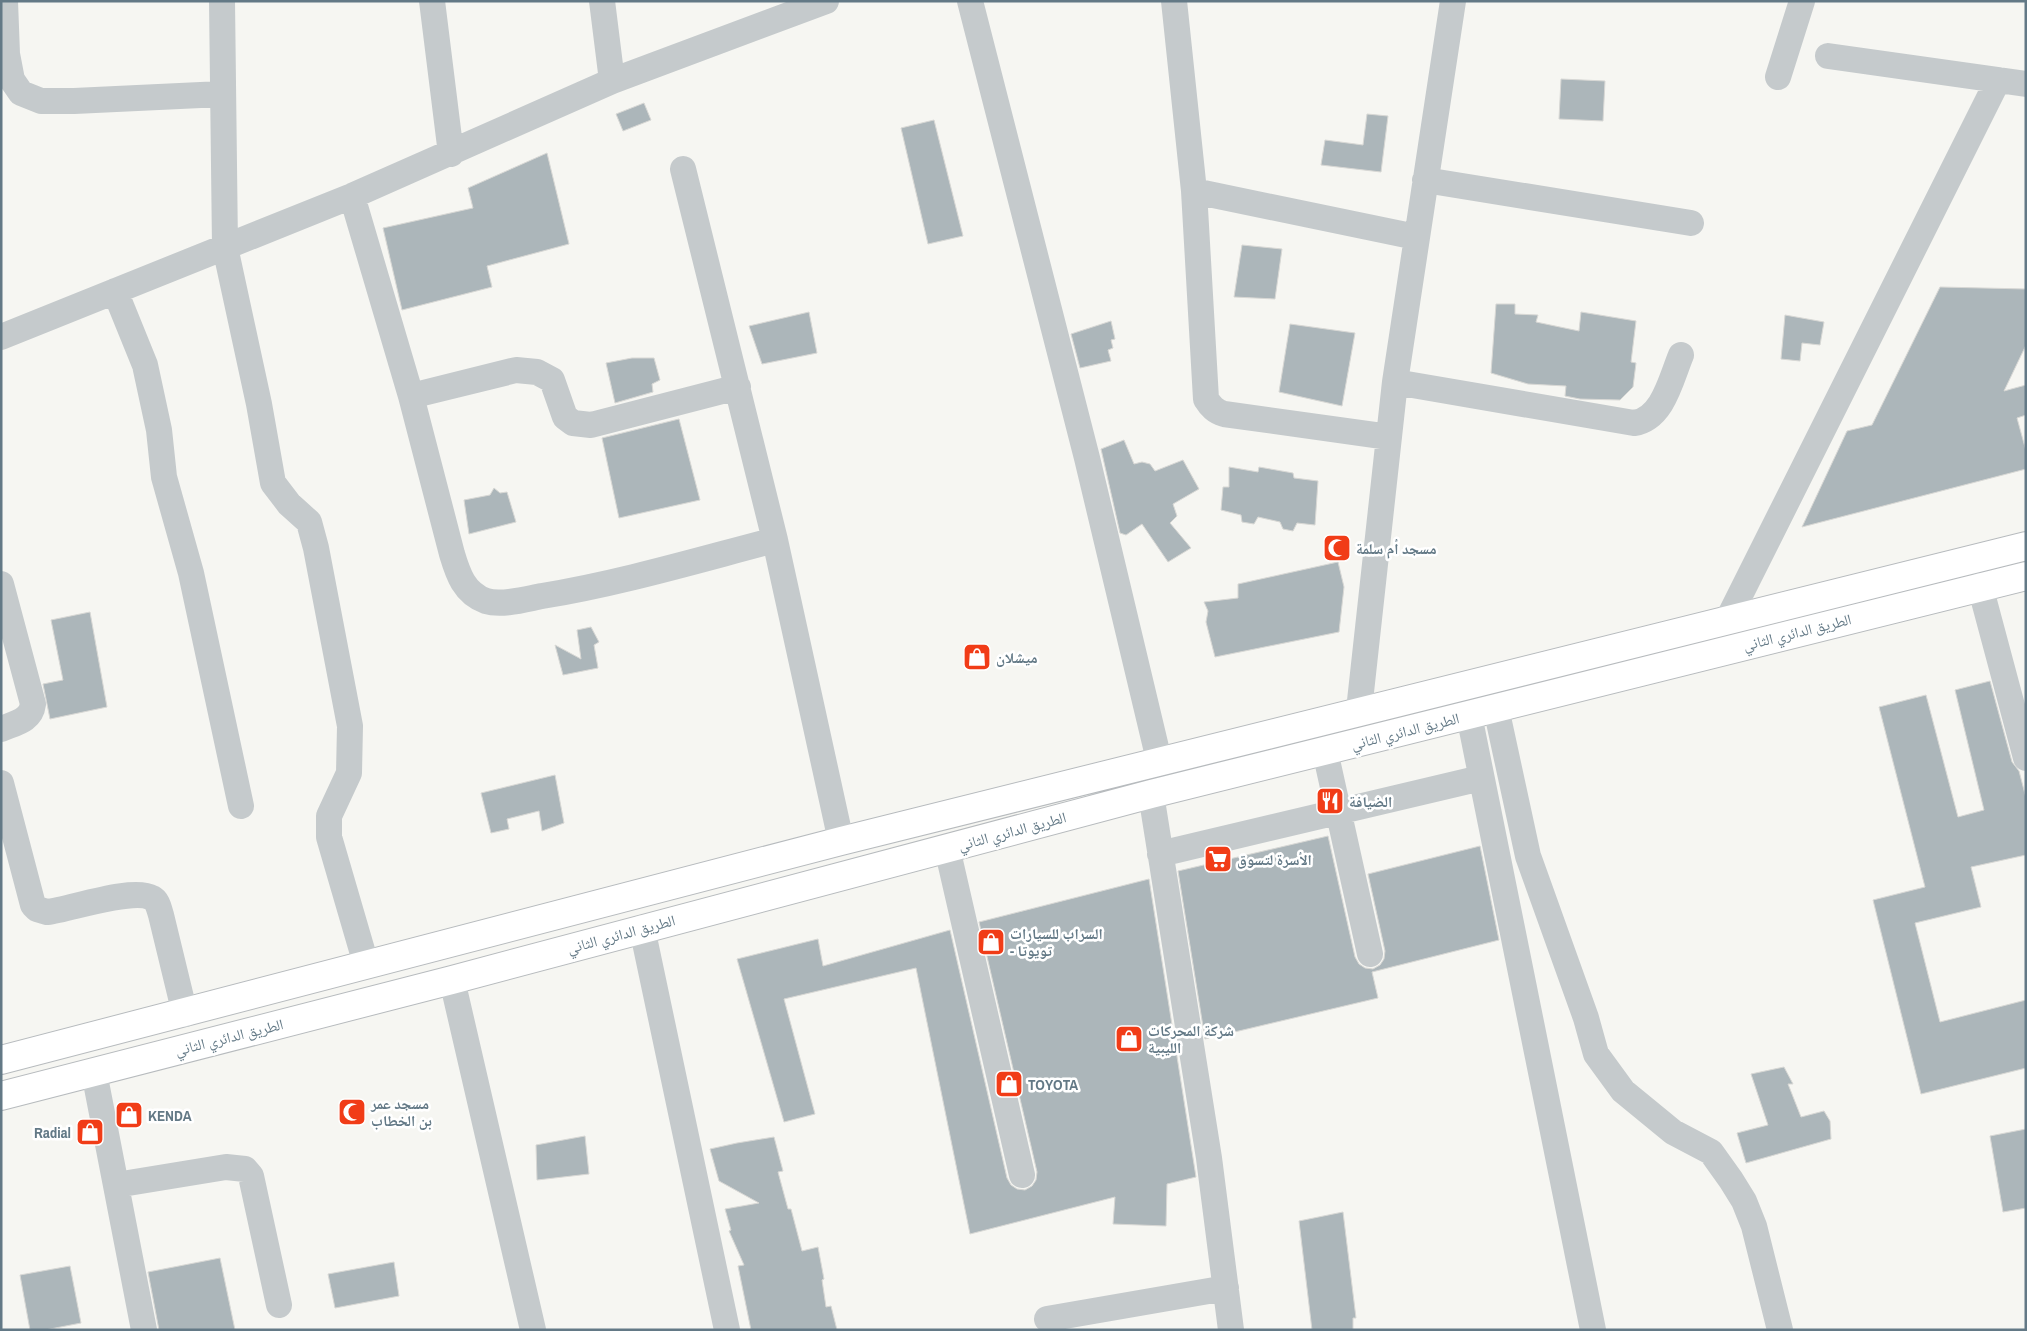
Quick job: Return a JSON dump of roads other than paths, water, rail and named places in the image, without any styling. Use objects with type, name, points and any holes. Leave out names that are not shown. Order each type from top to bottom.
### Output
[{"type":"highway","name":"الطريق الدائري الثاني","points":[[1,1060],[185,1014],[366,964],[841,840],[2026,546]]},
{"type":"highway","name":"الطريق الدائري الثاني","points":[[1,1096],[452,980],[1151,794],[2026,576]]},
{"type":"street","points":[[5,1],[7,54],[12,80],[21,93],[41,101],[222,94]]},
{"type":"street","points":[[222,1],[225,247],[259,404],[273,483],[289,504],[309,522],[316,548],[346,701],[351,742],[349,774],[329,816],[329,837],[366,964]]},
{"type":"street","points":[[432,1],[450,154]]},
{"type":"street","points":[[602,1],[612,81]]},
{"type":"street","points":[[1,337],[352,196],[612,81],[798,7],[826,1]]},
{"type":"street","points":[[970,1],[1087,458],[1159,760]]},
{"type":"street","points":[[1174,1],[1194,191],[1206,398],[1210,406],[1217,412],[1224,414],[1389,437]]},
{"type":"street","points":[[1359,710],[1395,382],[1452,1]]},
{"type":"street","points":[[1778,77],[1802,1]]},
{"type":"street","points":[[1828,56],[2026,84]]},
{"type":"street","points":[[1728,619],[1998,80]]},
{"type":"street","points":[[683,169],[775,540],[841,840]]},
{"type":"street","points":[[1425,180],[1691,223]]},
{"type":"street","points":[[1194,191],[1416,237]]},
{"type":"street","points":[[352,196],[411,396],[441,517],[458,575],[465,587],[474,596],[488,602],[513,601],[579,590],[633,578],[775,540]]},
{"type":"street","points":[[114,291],[145,364],[158,430],[164,477],[191,573],[241,806]]},
{"type":"street","points":[[1395,382],[1634,423],[1644,422],[1658,409],[1681,355]]},
{"type":"street","points":[[411,396],[516,370],[537,372],[552,380],[565,417],[573,423],[591,425],[738,387]]},
{"type":"street","points":[[1,584],[33,704],[31,713],[25,720],[1,729]]},
{"type":"street","points":[[1980,586],[2026,758]]},
{"type":"street","points":[[1496,708],[1528,856],[1586,1018],[1596,1054],[1623,1091],[1673,1132],[1711,1152],[1731,1180],[1744,1202],[1754,1226],[1780,1330]]},
{"type":"street","points":[[1469,715],[1593,1330]]},
{"type":"street","points":[[1325,751],[1370,954]]},
{"type":"street","points":[[1160,854],[1481,778]]},
{"type":"street","points":[[1,783],[33,905],[36,909],[47,912],[132,894],[151,897],[156,901],[162,914],[185,1014]]},
{"type":"street","points":[[1151,794],[1209,1158],[1231,1330]]},
{"type":"street","points":[[946,848],[1022,1175]]},
{"type":"street","points":[[642,928],[727,1330]]},
{"type":"street","points":[[452,980],[533,1330]]},
{"type":"street","points":[[94,1072],[144,1330]]},
{"type":"street","points":[[116,1185],[226,1166],[245,1169],[251,1176],[279,1305]]},
{"type":"street","points":[[1047,1319],[1226,1288]]},
{"type":"place","name":"مسجد أم سلمة","points":[[1337,548]]},
{"type":"place","name":"ميشلان","points":[[977,657]]},
{"type":"place","name":"الضيافة","points":[[1330,801]]},
{"type":"place","name":"الأسرة لتسوق","points":[[1218,859]]},
{"type":"place","name":"السراب للسيارات - تويوتا","points":[[991,942]]},
{"type":"place","name":"شركة المحركات الليبية","points":[[1129,1039]]},
{"type":"place","name":"TOYOTA","points":[[1009,1084]]},
{"type":"place","name":"مسجد عمر بن الخطاب","points":[[352,1112]]},
{"type":"place","name":"KENDA","points":[[129,1115]]},
{"type":"place","name":"Radial","points":[[90,1132]]}]
